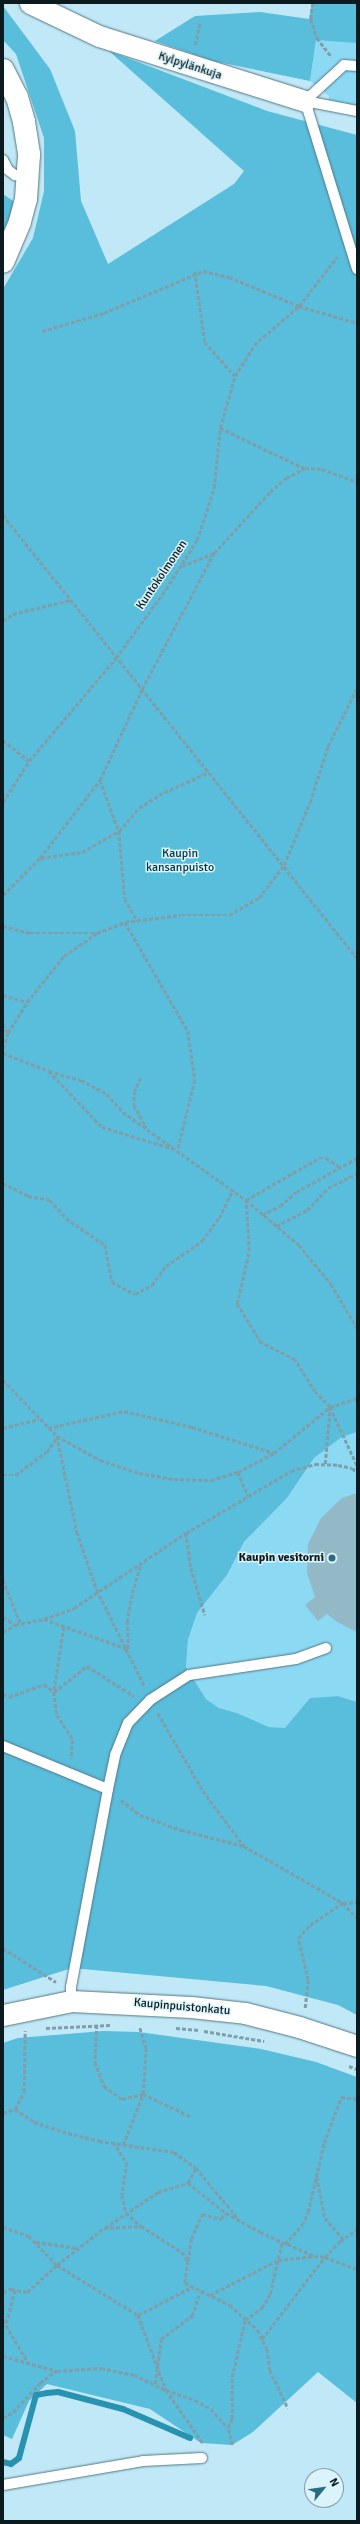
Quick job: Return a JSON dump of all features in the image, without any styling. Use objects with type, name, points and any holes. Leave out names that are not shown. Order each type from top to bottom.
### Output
[{"type":"street","name":"Kylpylänkuja","points":[[30,3],[100,36],[305,101]]},
{"type":"street","points":[[3,70],[17,97],[24,122],[29,155],[28,178],[20,222],[3,262]]},
{"type":"street","name":"Kaupinpuistonkatu","points":[[3,2015],[71,1994],[245,2013],[299,2027],[357,2046]]},
{"type":"lane","points":[[357,66],[344,65],[305,101],[357,269]]},
{"type":"lane","name":"Kylpylänkuja","points":[[305,101],[357,111]]},
{"type":"lane","points":[[3,160],[8,170],[15,175],[28,178]]},
{"type":"lane","points":[[71,1994],[108,1788],[115,1755],[128,1723],[149,1701],[189,1675],[296,1659],[326,1648]]},
{"type":"lane","points":[[3,1746],[108,1788]]},
{"type":"lane","points":[[3,2484],[144,2461],[202,2458]]},
{"type":"path","points":[[313,3],[311,18],[317,38],[341,69]]},
{"type":"path","name":"Kuntokolmonen","points":[[3,802],[29,761],[116,658],[182,566],[197,540],[214,488],[220,428],[234,376],[254,345],[299,306],[349,242]]},
{"type":"path","points":[[42,331],[104,313],[195,272],[203,271],[229,276],[299,306],[357,323]]},
{"type":"path","points":[[195,272],[205,342],[234,376]]},
{"type":"path","points":[[220,428],[305,468],[322,469],[357,482]]},
{"type":"path","points":[[3,895],[40,858],[100,780],[142,689],[214,553],[270,492],[286,478],[305,468]]},
{"type":"path","points":[[3,514],[116,658],[284,865],[357,958]]},
{"type":"path","points":[[182,566],[214,553]]},
{"type":"path","points":[[3,621],[13,614],[70,600]]},
{"type":"path","points":[[3,1048],[8,1033],[27,1002],[64,956],[96,933],[125,922],[181,915],[229,915],[259,898],[284,865],[303,822],[328,746],[357,688]]},
{"type":"path","points":[[3,740],[29,761]]},
{"type":"path","points":[[40,858],[82,852],[119,831],[146,803],[209,772]]},
{"type":"path","points":[[100,780],[119,831],[125,899],[137,921]]},
{"type":"path","points":[[125,922],[188,1031],[195,1080],[178,1150]]},
{"type":"path","points":[[3,926],[30,933],[96,933]]},
{"type":"path","points":[[3,995],[27,1002]]},
{"type":"path","points":[[3,1024],[8,1033]]},
{"type":"path","points":[[3,1053],[50,1071],[81,1080],[107,1094],[123,1112],[233,1189],[299,1246],[331,1284],[357,1328]]},
{"type":"path","points":[[50,1071],[102,1127],[178,1150]]},
{"type":"path","points":[[141,1078],[135,1091],[134,1105],[146,1128]]},
{"type":"path","points":[[246,1200],[319,1158],[326,1158],[340,1167]]},
{"type":"path","points":[[262,1215],[357,1158]]},
{"type":"path","points":[[276,1226],[307,1210],[328,1188],[357,1173]]},
{"type":"path","points":[[3,1182],[28,1196],[50,1200],[66,1218],[105,1245],[112,1282],[135,1294],[152,1285],[166,1266],[202,1241],[219,1218],[233,1189]]},
{"type":"path","points":[[246,1200],[250,1251],[237,1304],[261,1342],[295,1360],[315,1392],[330,1407],[357,1465]]},
{"type":"path","points":[[3,1380],[4,1383],[57,1436],[100,1460],[139,1473],[174,1479],[211,1480],[238,1472],[274,1453],[330,1407],[357,1398]]},
{"type":"path","points":[[325,1464],[330,1407]]},
{"type":"path","points":[[48,1428],[124,1411],[192,1427],[274,1453]]},
{"type":"path","points":[[3,1428],[40,1419]]},
{"type":"path","points":[[3,1476],[15,1475],[47,1452],[57,1436]]},
{"type":"path","points":[[57,1436],[77,1532],[97,1590],[128,1649],[149,1701],[199,1785],[244,1846]]},
{"type":"path","points":[[3,1632],[15,1625],[44,1619],[74,1608],[97,1590],[186,1532],[291,1472],[315,1464],[338,1464],[352,1468],[357,1472]]},
{"type":"path","points":[[238,1472],[248,1496]]},
{"type":"path","points":[[186,1532],[192,1568],[205,1615]]},
{"type":"path","points":[[128,1649],[127,1622],[132,1593],[142,1562]]},
{"type":"path","points":[[3,1580],[21,1624]]},
{"type":"path","points":[[3,1617],[15,1625]]},
{"type":"path","points":[[44,1619],[128,1649]]},
{"type":"path","points":[[64,1627],[54,1692],[57,1715],[73,1740],[70,1773]]},
{"type":"path","points":[[54,1692],[87,1666],[149,1701]]},
{"type":"path","points":[[3,1694],[10,1697],[44,1684],[54,1692]]},
{"type":"path","points":[[108,1788],[140,1816],[181,1830],[244,1846],[343,1903],[357,1918]]},
{"type":"path","points":[[299,2027],[308,1997],[308,1980],[298,1938],[310,1925],[343,1903],[357,1902]]},
{"type":"path","points":[[3,1948],[71,1994]]},
{"type":"path","points":[[97,2025],[95,2062],[104,2086],[122,2099],[143,2094],[190,2116]]},
{"type":"path","points":[[40,2029],[118,2025]]},
{"type":"path","points":[[132,2026],[147,2026]]},
{"type":"path","points":[[123,2145],[143,2094],[146,2049],[139,2026]]},
{"type":"path","points":[[171,2028],[266,2041]]},
{"type":"path","points":[[18,2033],[33,2030]]},
{"type":"path","points":[[3,2113],[15,2109],[24,2092],[25,2031]]},
{"type":"path","points":[[346,2065],[357,2069]]},
{"type":"path","points":[[228,2428],[232,2420],[232,2377],[245,2320],[262,2308],[270,2294],[283,2243],[302,2225],[308,2212],[324,2142],[341,2097],[357,2099]]},
{"type":"path","points":[[15,2109],[41,2124],[99,2141],[113,2141],[123,2145],[174,2152],[196,2168],[238,2218]]},
{"type":"path","points":[[113,2141],[127,2163],[122,2195],[126,2213],[141,2226],[182,2252],[188,2261]]},
{"type":"path","points":[[3,2292],[15,2290],[27,2292],[57,2265],[104,2228],[126,2213],[158,2192],[188,2183],[196,2168]]},
{"type":"path","points":[[316,2175],[325,2218],[343,2239]]},
{"type":"path","points":[[188,2183],[226,2213],[283,2243],[314,2256]]},
{"type":"path","points":[[226,2213],[221,2219],[202,2214],[191,2240],[185,2283],[200,2292],[210,2295],[230,2305],[258,2330],[267,2349],[270,2370],[288,2408]]},
{"type":"path","points":[[104,2228],[141,2226]]},
{"type":"path","points":[[3,2227],[29,2236],[57,2265],[138,2315],[166,2390],[203,2443],[202,2458]]},
{"type":"path","points":[[262,2339],[325,2257],[343,2239],[357,2230]]},
{"type":"path","points":[[35,2242],[79,2248]]},
{"type":"path","points":[[210,2295],[278,2260],[314,2256],[325,2257],[357,2269]]},
{"type":"path","points":[[138,2315],[192,2287]]},
{"type":"path","points":[[6,2323],[15,2290]]},
{"type":"path","points":[[155,2384],[161,2339],[192,2316],[200,2292]]},
{"type":"path","points":[[3,2320],[29,2364]]},
{"type":"path","points":[[3,2356],[57,2371],[101,2368],[134,2375],[166,2390],[195,2400],[211,2409],[228,2428],[232,2445]]},
{"type":"path","points":[[3,2418],[13,2412],[40,2383],[57,2371]]},
{"type":"shaded area","points":[[312,3],[357,3],[357,106],[329,102],[329,96],[310,81],[316,40]]},
{"type":"shaded area","points":[[357,1432],[357,1702],[338,1696],[310,1698],[285,1729],[269,1727],[237,1713],[219,1708],[206,1699],[186,1667],[188,1640],[197,1613],[227,1575],[244,1542],[287,1498],[314,1458],[342,1437]]},
{"type":"green space","points":[[312,3],[357,3],[357,43],[316,40],[310,81],[213,61],[155,41],[195,16],[260,12],[309,19]]},
{"type":"green space","name":"Kaupin kansanpuisto","points":[[3,6],[50,69],[75,131],[81,201],[108,264],[234,184],[244,171],[109,51],[267,111],[357,135],[357,1432],[342,1437],[314,1458],[287,1498],[244,1542],[227,1575],[197,1613],[188,1640],[186,1667],[206,1699],[219,1708],[237,1713],[269,1727],[285,1728],[310,1698],[338,1696],[357,1702],[357,2015],[338,2005],[266,1986],[72,1968],[3,1990],[3,289],[33,238],[44,191],[44,138],[16,54],[3,40]]},
{"type":"green space","points":[[3,194],[16,203],[3,233]]},
{"type":"green space","points":[[103,2031],[139,2032],[261,2049],[316,2062],[357,2077],[357,2403],[318,2372],[253,2432],[232,2445],[201,2443],[150,2409],[47,2384],[29,2401],[12,2439],[3,2435],[3,2043],[18,2038]]},
{"type":"building","name":"Kaupin vesitorni","points":[[357,1493],[357,1632],[337,1622],[327,1614],[318,1621],[305,1605],[315,1597],[307,1573],[308,1544],[321,1518],[342,1498]]},
{"type":"waterway","points":[[3,2462],[11,2464],[19,2458],[36,2395],[47,2393],[58,2392],[123,2409],[190,2438]]},
{"type":"place","name":"Kaupin vesitorni","points":[[332,1558]]}]
